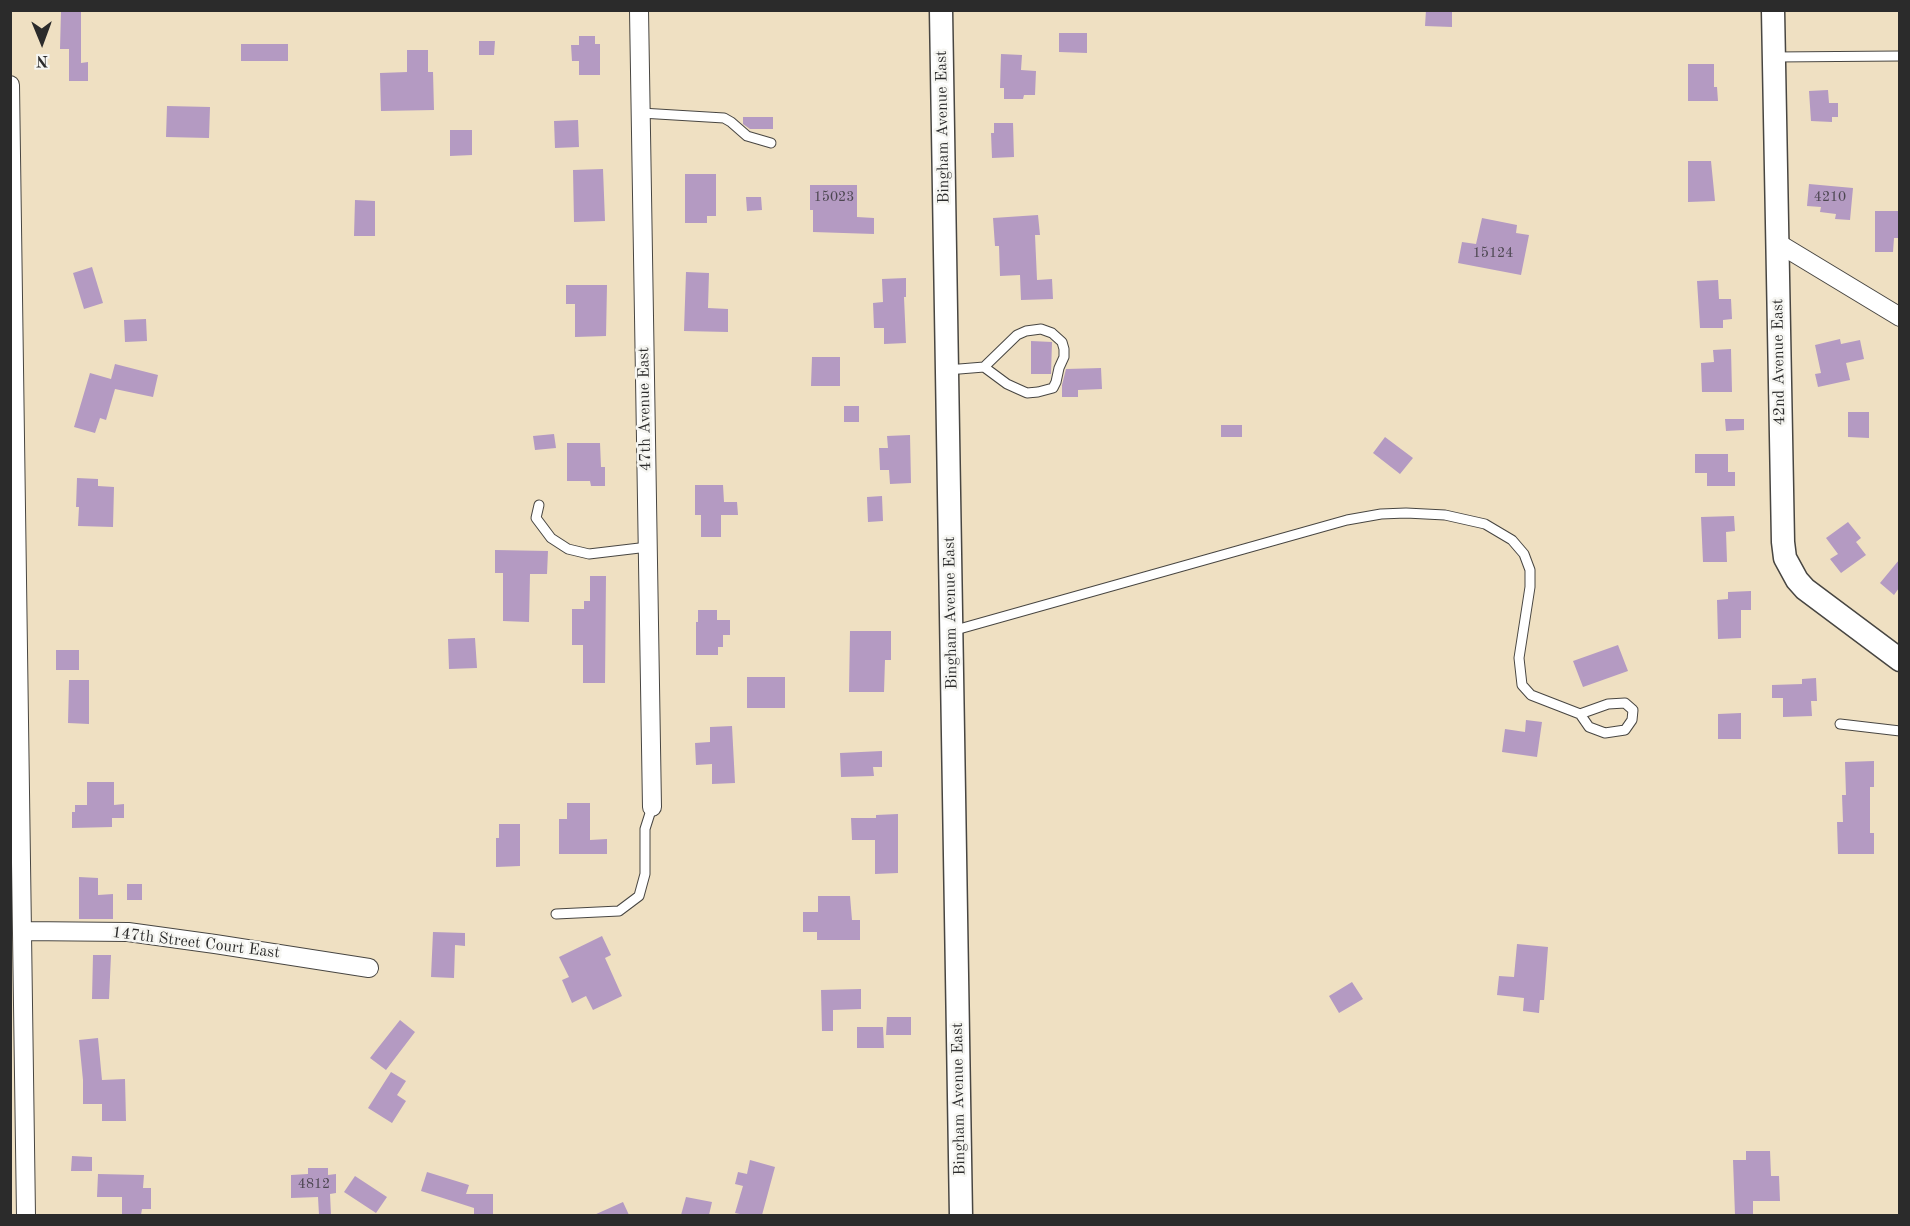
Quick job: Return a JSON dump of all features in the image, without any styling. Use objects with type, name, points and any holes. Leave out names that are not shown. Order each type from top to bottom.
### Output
[{"type":"street","name":"47th Avenue East","points":[[639,10],[652,807]]},
{"type":"street","name":"Bingham Avenue East","points":[[941,10],[961,1215]]},
{"type":"street","name":"42nd Avenue East","points":[[1773,10],[1776,242],[1785,558],[1797,580],[1806,590],[1899,660]]},
{"type":"street","points":[[10,85],[15,743],[22,931],[26,1215]]},
{"type":"street","points":[[1776,242],[1899,317]]},
{"type":"street","name":"147th Street Court East","points":[[22,931],[128,932],[369,968]]},
{"type":"lane","points":[[1772,57],[1899,56]]},
{"type":"lane","points":[[641,113],[724,118],[747,136],[771,143]]},
{"type":"lane","points":[[947,370],[984,367],[1017,335],[1026,331],[1041,329],[1052,333],[1062,342],[1064,349],[1064,357],[1053,388],[1038,393],[1027,393],[1007,384],[984,367]]},
{"type":"lane","points":[[539,505],[536,518],[551,538],[568,549],[589,554],[648,547]]},
{"type":"lane","points":[[952,631],[1347,520],[1381,514],[1445,515],[1485,524],[1512,540],[1524,554],[1530,570],[1530,587],[1519,658],[1522,685],[1531,695],[1580,714],[1589,728],[1605,733],[1625,730],[1632,720],[1633,710],[1625,703],[1608,704],[1580,714]]},
{"type":"lane","points":[[1840,724],[1899,731]]},
{"type":"lane","points":[[556,914],[619,911],[639,896],[645,874],[645,829],[652,807]]},
{"type":"building","points":[[1426,10],[1452,10],[1452,27],[1425,26]]},
{"type":"building","points":[[61,11],[81,12],[81,63],[88,62],[88,81],[69,81],[69,49],[60,49]]},
{"type":"building","points":[[1059,33],[1087,33],[1087,53],[1059,52]]},
{"type":"building","points":[[579,36],[595,36],[595,44],[600,44],[600,75],[579,75],[579,61],[572,61],[571,45],[579,45]]},
{"type":"building","points":[[479,41],[495,41],[494,55],[479,55]]},
{"type":"building","points":[[241,44],[288,44],[288,61],[241,61]]},
{"type":"building","points":[[407,50],[428,50],[428,72],[433,72],[434,110],[381,111],[380,73],[407,72]]},
{"type":"building","points":[[1001,54],[1022,55],[1021,70],[1036,71],[1035,95],[1024,95],[1023,99],[1004,99],[1004,88],[1000,88]]},
{"type":"building","points":[[1688,64],[1714,64],[1714,87],[1717,87],[1718,101],[1688,101]]},
{"type":"building","points":[[1828,90],[1829,103],[1838,103],[1838,117],[1832,117],[1832,122],[1811,121],[1809,91]]},
{"type":"building","points":[[167,106],[210,107],[209,138],[166,137]]},
{"type":"building","points":[[743,117],[773,117],[773,129],[750,129],[743,124]]},
{"type":"building","points":[[578,120],[579,147],[555,148],[554,121]]},
{"type":"building","points":[[994,123],[1013,123],[1014,157],[992,158],[991,133],[994,133]]},
{"type":"building","points":[[450,130],[472,130],[472,155],[450,156]]},
{"type":"building","points":[[1688,161],[1711,161],[1715,201],[1688,202]]},
{"type":"building","points":[[603,169],[605,221],[574,222],[573,170]]},
{"type":"building","points":[[685,174],[716,174],[716,216],[707,216],[707,223],[685,223]]},
{"type":"building","points":[[1809,184],[1853,188],[1850,220],[1835,219],[1836,214],[1820,212],[1821,207],[1807,206]]},
{"type":"building","points":[[810,185],[857,185],[857,217],[874,218],[874,234],[813,232]]},
{"type":"building","points":[[746,197],[761,197],[762,210],[747,211]]},
{"type":"building","points":[[355,200],[375,201],[375,236],[354,236]]},
{"type":"building","points":[[1875,211],[1899,211],[1899,238],[1894,238],[1893,252],[1875,252]]},
{"type":"building","points":[[1038,215],[1040,235],[1035,235],[1037,280],[1052,279],[1053,299],[1021,300],[1020,275],[1000,276],[999,246],[995,246],[993,218]]},
{"type":"building","points":[[1482,218],[1517,225],[1516,233],[1529,235],[1521,275],[1458,263],[1462,242],[1476,244]]},
{"type":"building","points":[[92,267],[103,303],[84,309],[73,273]]},
{"type":"building","points":[[686,272],[709,273],[708,308],[728,309],[728,332],[684,331]]},
{"type":"building","points":[[906,278],[906,297],[904,297],[906,343],[884,344],[884,328],[874,328],[873,303],[883,302],[882,279]]},
{"type":"building","points":[[1718,280],[1719,299],[1731,299],[1732,319],[1723,320],[1723,328],[1700,328],[1697,281]]},
{"type":"building","points":[[566,285],[607,285],[606,336],[575,337],[575,304],[566,304]]},
{"type":"building","points":[[146,319],[147,341],[125,342],[124,320]]},
{"type":"building","points":[[1840,339],[1841,344],[1860,340],[1864,359],[1846,363],[1850,380],[1818,387],[1815,374],[1821,373],[1815,345]]},
{"type":"building","points":[[1031,341],[1052,342],[1051,374],[1031,374]]},
{"type":"building","points":[[1731,349],[1732,392],[1702,392],[1701,363],[1714,362],[1713,350]]},
{"type":"building","points":[[812,357],[840,357],[840,386],[811,386]]},
{"type":"building","points":[[115,364],[158,375],[153,397],[115,389],[106,420],[100,418],[95,433],[74,427],[90,373],[111,379]]},
{"type":"building","points":[[1101,368],[1102,389],[1078,390],[1078,397],[1062,397],[1066,369]]},
{"type":"building","points":[[844,406],[859,406],[859,422],[844,422]]},
{"type":"building","points":[[1848,412],[1869,412],[1869,438],[1848,437]]},
{"type":"building","points":[[1725,419],[1744,419],[1744,430],[1726,431]]},
{"type":"building","points":[[1221,425],[1242,425],[1242,437],[1221,437]]},
{"type":"building","points":[[554,434],[556,448],[535,450],[533,436]]},
{"type":"building","points":[[910,435],[911,483],[890,484],[889,470],[880,470],[879,448],[888,448],[887,436]]},
{"type":"building","points":[[1385,437],[1413,458],[1400,474],[1373,453]]},
{"type":"building","points":[[567,443],[600,443],[601,467],[605,467],[605,486],[591,486],[590,481],[567,481]]},
{"type":"building","points":[[1695,454],[1728,454],[1728,472],[1735,472],[1735,486],[1707,486],[1707,473],[1695,473]]},
{"type":"building","points":[[77,478],[98,479],[98,486],[114,487],[113,527],[78,526]]},
{"type":"building","points":[[695,485],[723,485],[724,502],[737,502],[738,515],[721,515],[721,537],[701,537],[701,515],[695,515]]},
{"type":"building","points":[[882,496],[883,521],[868,522],[867,497]]},
{"type":"building","points":[[1734,516],[1735,531],[1726,532],[1727,562],[1703,562],[1701,517]]},
{"type":"building","points":[[1848,522],[1861,538],[1856,542],[1866,555],[1841,573],[1830,559],[1838,554],[1826,538]]},
{"type":"building","points":[[495,550],[548,551],[547,574],[530,574],[529,622],[503,621],[503,573],[495,573]]},
{"type":"building","points":[[1899,560],[1899,588],[1894,595],[1880,583]]},
{"type":"building","points":[[590,576],[606,576],[605,683],[583,683],[583,645],[572,645],[572,609],[584,609],[584,601],[590,601]]},
{"type":"building","points":[[1751,591],[1751,610],[1741,610],[1741,638],[1718,639],[1717,600],[1728,599],[1728,592]]},
{"type":"building","points":[[698,610],[717,610],[717,620],[730,620],[730,635],[723,635],[723,647],[718,647],[718,655],[696,655]]},
{"type":"building","points":[[850,631],[891,631],[891,660],[885,660],[884,692],[849,692]]},
{"type":"building","points":[[475,638],[477,668],[449,669],[448,639]]},
{"type":"building","points":[[1618,645],[1628,671],[1583,687],[1573,661]]},
{"type":"building","points":[[56,650],[79,650],[79,670],[56,670]]},
{"type":"building","points":[[747,677],[785,677],[785,708],[747,708]]},
{"type":"building","points":[[1816,678],[1817,701],[1811,701],[1812,716],[1783,717],[1783,698],[1772,698],[1772,685],[1802,684],[1802,679]]},
{"type":"building","points":[[69,680],[89,680],[89,724],[68,723]]},
{"type":"building","points":[[1741,713],[1741,739],[1718,739],[1718,714]]},
{"type":"building","points":[[1526,720],[1542,722],[1537,757],[1502,752],[1505,729],[1525,732]]},
{"type":"building","points":[[732,726],[735,783],[712,784],[712,764],[696,765],[695,743],[710,742],[710,727]]},
{"type":"building","points":[[882,751],[882,767],[873,767],[874,776],[841,777],[840,753]]},
{"type":"building","points":[[1874,761],[1874,787],[1870,787],[1870,833],[1874,833],[1874,854],[1838,854],[1837,822],[1843,822],[1842,795],[1846,795],[1845,762]]},
{"type":"building","points":[[87,782],[114,782],[114,805],[124,804],[124,818],[112,818],[112,827],[72,828],[72,812],[75,812],[75,805],[87,805]]},
{"type":"building","points":[[567,803],[590,803],[590,840],[607,839],[607,854],[559,854],[559,819],[567,819]]},
{"type":"building","points":[[898,814],[898,873],[875,874],[875,840],[852,840],[851,818],[876,818],[876,815]]},
{"type":"building","points":[[499,824],[520,824],[520,866],[496,867],[496,838],[499,838]]},
{"type":"building","points":[[79,877],[98,878],[98,895],[113,894],[113,919],[79,919]]},
{"type":"building","points":[[127,884],[142,884],[142,900],[127,900]]},
{"type":"building","points":[[818,896],[850,896],[852,920],[860,920],[860,940],[817,940],[817,932],[803,932],[803,912],[818,912]]},
{"type":"building","points":[[433,932],[465,933],[465,946],[455,945],[454,978],[431,977]]},
{"type":"building","points":[[602,936],[611,955],[605,958],[622,996],[593,1010],[586,996],[572,1003],[562,980],[569,977],[559,957]]},
{"type":"building","points":[[1517,944],[1548,947],[1544,1000],[1540,1000],[1539,1013],[1523,1011],[1524,998],[1497,995],[1499,976],[1514,977]]},
{"type":"building","points":[[93,955],[111,955],[109,999],[92,999]]},
{"type":"building","points":[[1352,982],[1363,999],[1339,1013],[1329,996]]},
{"type":"building","points":[[861,989],[861,1009],[833,1010],[833,1031],[822,1031],[821,990]]},
{"type":"building","points":[[887,1017],[911,1017],[911,1035],[886,1035]]},
{"type":"building","points":[[400,1020],[415,1032],[386,1070],[370,1058]]},
{"type":"building","points":[[857,1027],[883,1027],[884,1048],[857,1048]]},
{"type":"building","points":[[98,1038],[102,1080],[125,1079],[126,1121],[102,1121],[102,1104],[83,1104],[79,1040]]},
{"type":"building","points":[[391,1072],[406,1081],[397,1095],[406,1101],[392,1123],[368,1108]]},
{"type":"building","points":[[1746,1151],[1770,1151],[1771,1176],[1779,1176],[1780,1201],[1753,1201],[1753,1215],[1735,1215],[1733,1160],[1746,1160]]},
{"type":"building","points":[[72,1156],[92,1157],[92,1171],[71,1171]]},
{"type":"building","points":[[750,1160],[775,1167],[762,1215],[735,1213],[743,1186],[735,1184],[738,1172],[747,1174]]},
{"type":"building","points":[[308,1168],[328,1168],[328,1175],[336,1174],[336,1193],[330,1194],[331,1215],[319,1215],[318,1197],[291,1198],[291,1175],[308,1174]]},
{"type":"building","points":[[427,1172],[469,1185],[466,1194],[493,1194],[493,1215],[474,1215],[474,1208],[421,1191]]},
{"type":"building","points":[[98,1174],[144,1175],[143,1188],[151,1188],[151,1209],[142,1209],[141,1215],[122,1215],[122,1197],[97,1197]]},
{"type":"building","points":[[355,1176],[387,1197],[376,1213],[344,1192]]},
{"type":"building","points":[[686,1197],[712,1202],[709,1215],[681,1215]]},
{"type":"building","points":[[623,1202],[629,1215],[594,1215]]}]
